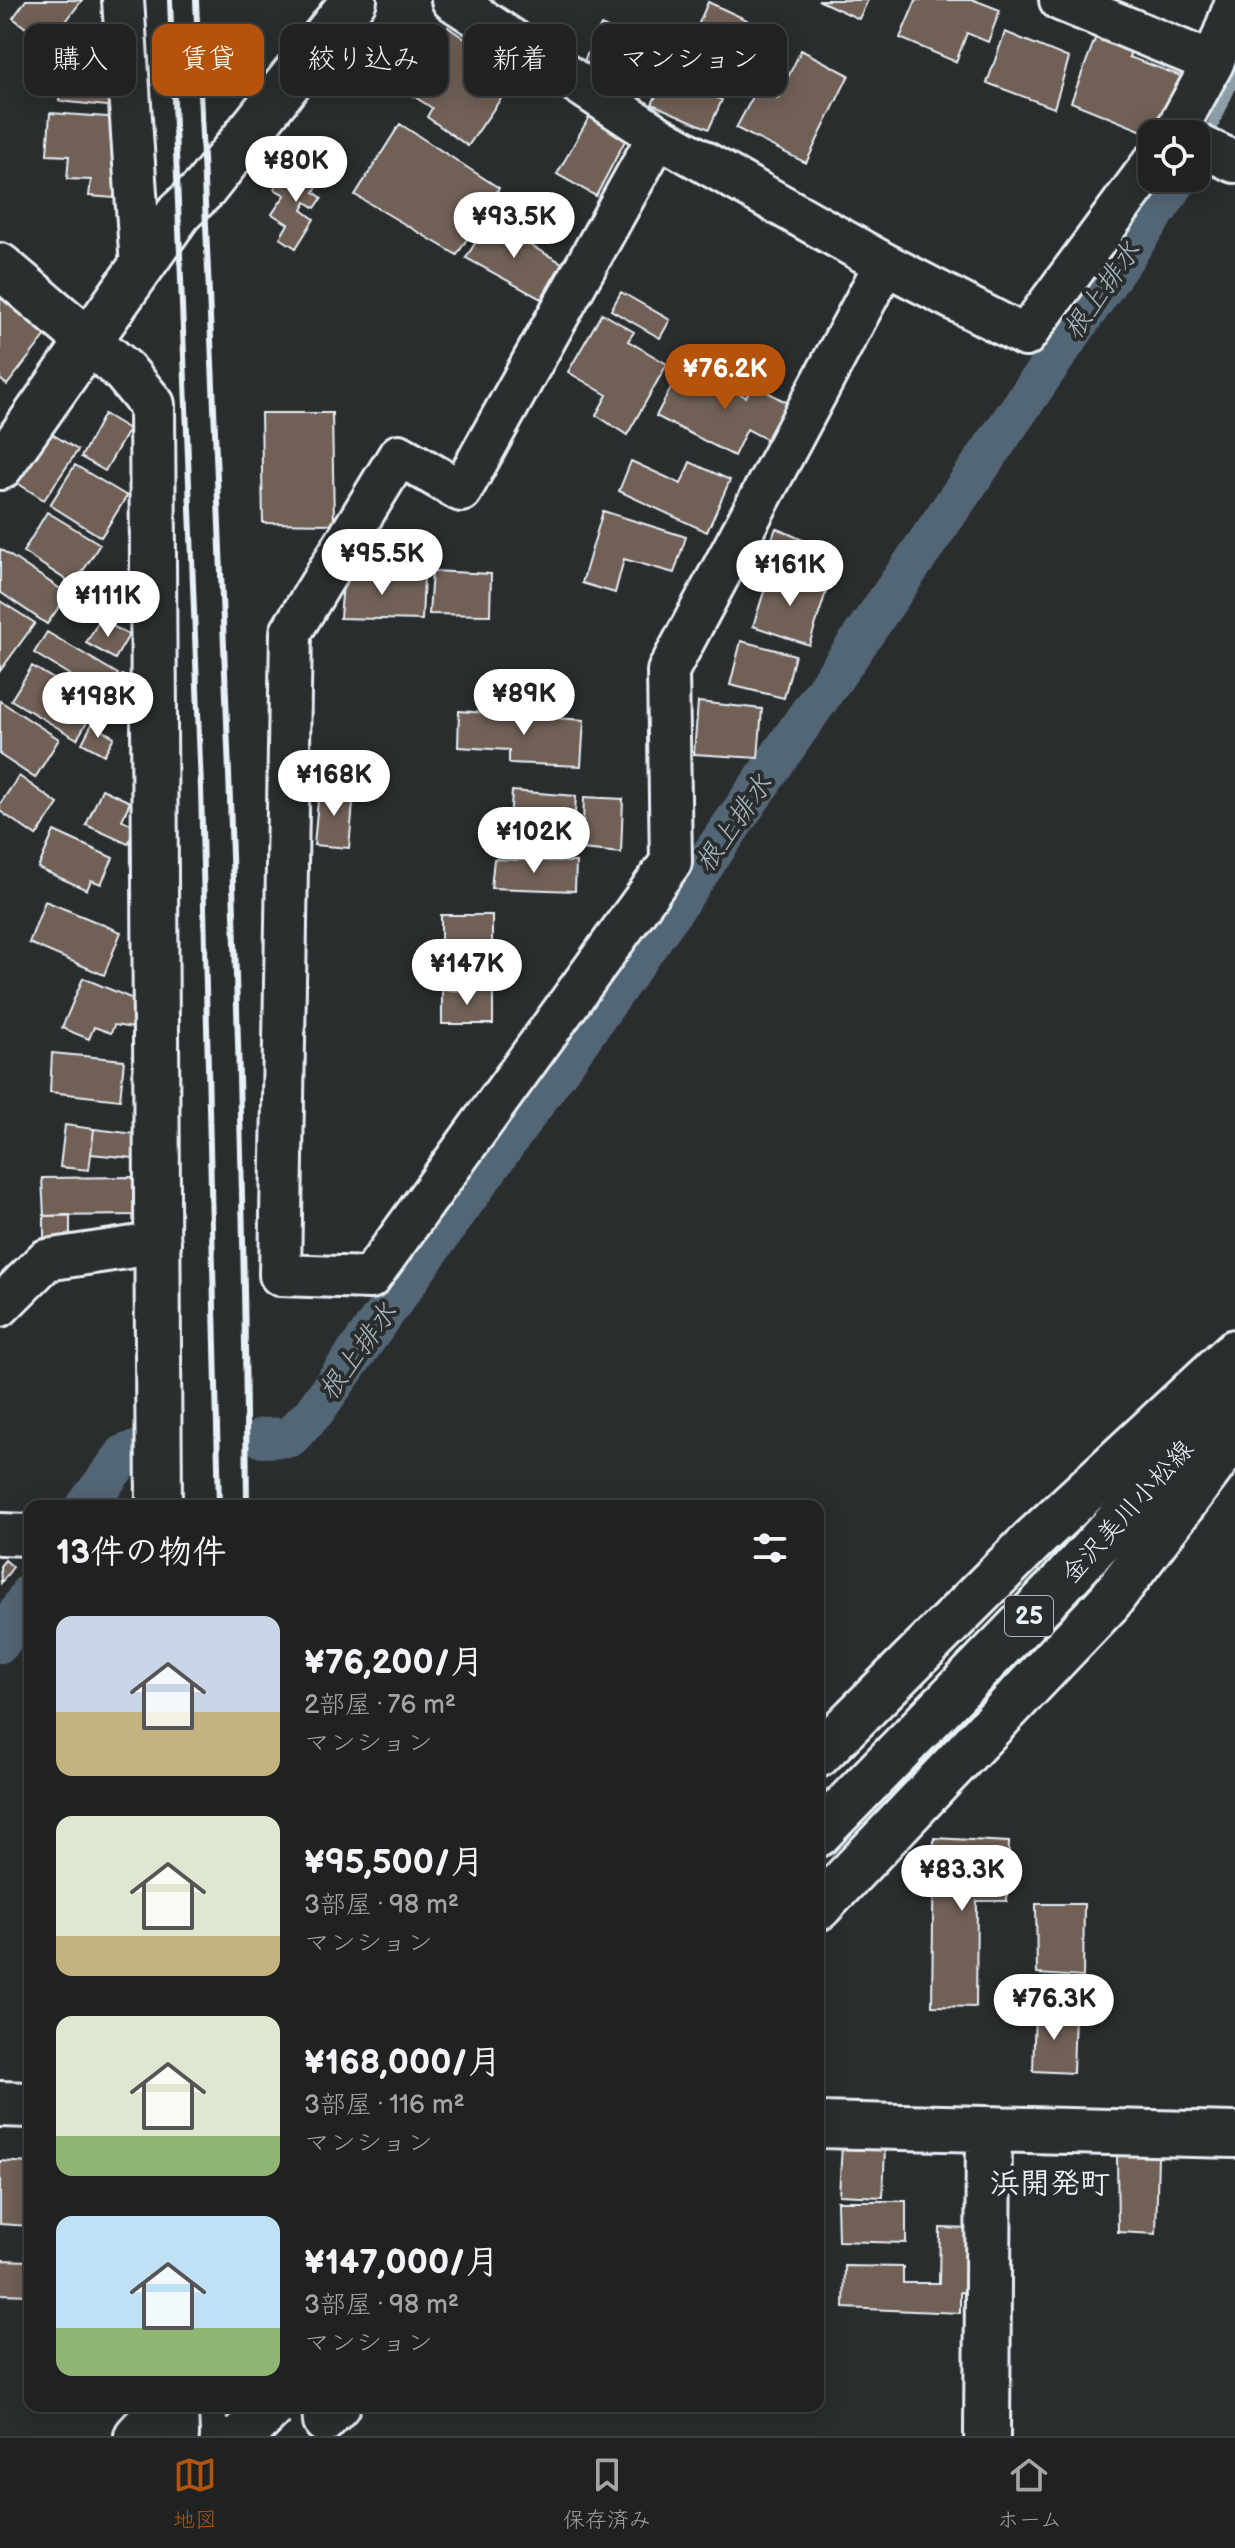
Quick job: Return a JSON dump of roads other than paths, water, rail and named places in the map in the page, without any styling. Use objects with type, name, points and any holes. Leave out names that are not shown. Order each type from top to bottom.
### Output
[{"type":"street","points":[[123,0],[141,267]]},
{"type":"street","points":[[0,467],[179,213],[205,188],[354,0]]},
{"type":"street","points":[[452,0],[658,136],[885,264],[1025,336],[1138,183]]},
{"type":"street","points":[[1060,0],[1213,63]]},
{"type":"street","points":[[1188,120],[1235,4]]},
{"type":"street","points":[[658,136],[461,491],[399,455],[291,632],[280,1275],[370,1278],[671,862],[668,671],[885,264]]},
{"type":"street","points":[[1210,150],[1235,162]]},
{"type":"street","points":[[0,266],[124,371],[152,405],[160,1243],[159,1500]]},
{"type":"street","points":[[0,1306],[46,1260],[160,1243]]},
{"type":"street","points":[[824,1749],[1035,1538],[1235,1352]]},
{"type":"street","name":"金沢美川小松線","points":[[824,1828],[1058,1587],[1235,1393]]},
{"type":"street","points":[[824,1902],[1109,1602],[1235,1435]]},
{"type":"street","points":[[0,1534],[24,1535]]},
{"type":"street","points":[[0,2104],[24,2105]]},
{"type":"street","points":[[824,2125],[1235,2135]]},
{"type":"street","points":[[987,2436],[989,2130]]},
{"type":"street","points":[[137,2436],[159,2412]]},
{"type":"street","points":[[175,2412],[176,2436]]},
{"type":"street","points":[[243,2436],[267,2412]]},
{"type":"street","points":[[323,2412],[324,2422],[333,2412]]},
{"type":"waterway","points":[[1212,127],[1235,75]]},
{"type":"waterway","name":"根上排水","points":[[263,1438],[290,1437],[314,1412],[678,903],[1169,192]]},
{"type":"waterway","name":"根上排水","points":[[90,1500],[125,1454],[139,1450]]},
{"type":"waterway","name":"根上排水","points":[[0,1643],[24,1603]]},
{"type":"railway","points":[[170,0],[201,788],[219,1500]]},
{"type":"railway","points":[[196,0],[235,941],[247,1500]]},
{"type":"railway","points":[[232,2412],[232,2436]]},
{"type":"railway","points":[[257,2412],[258,2436]]},
{"type":"district","name":"浜開発町","points":[[1050,2183]]}]
